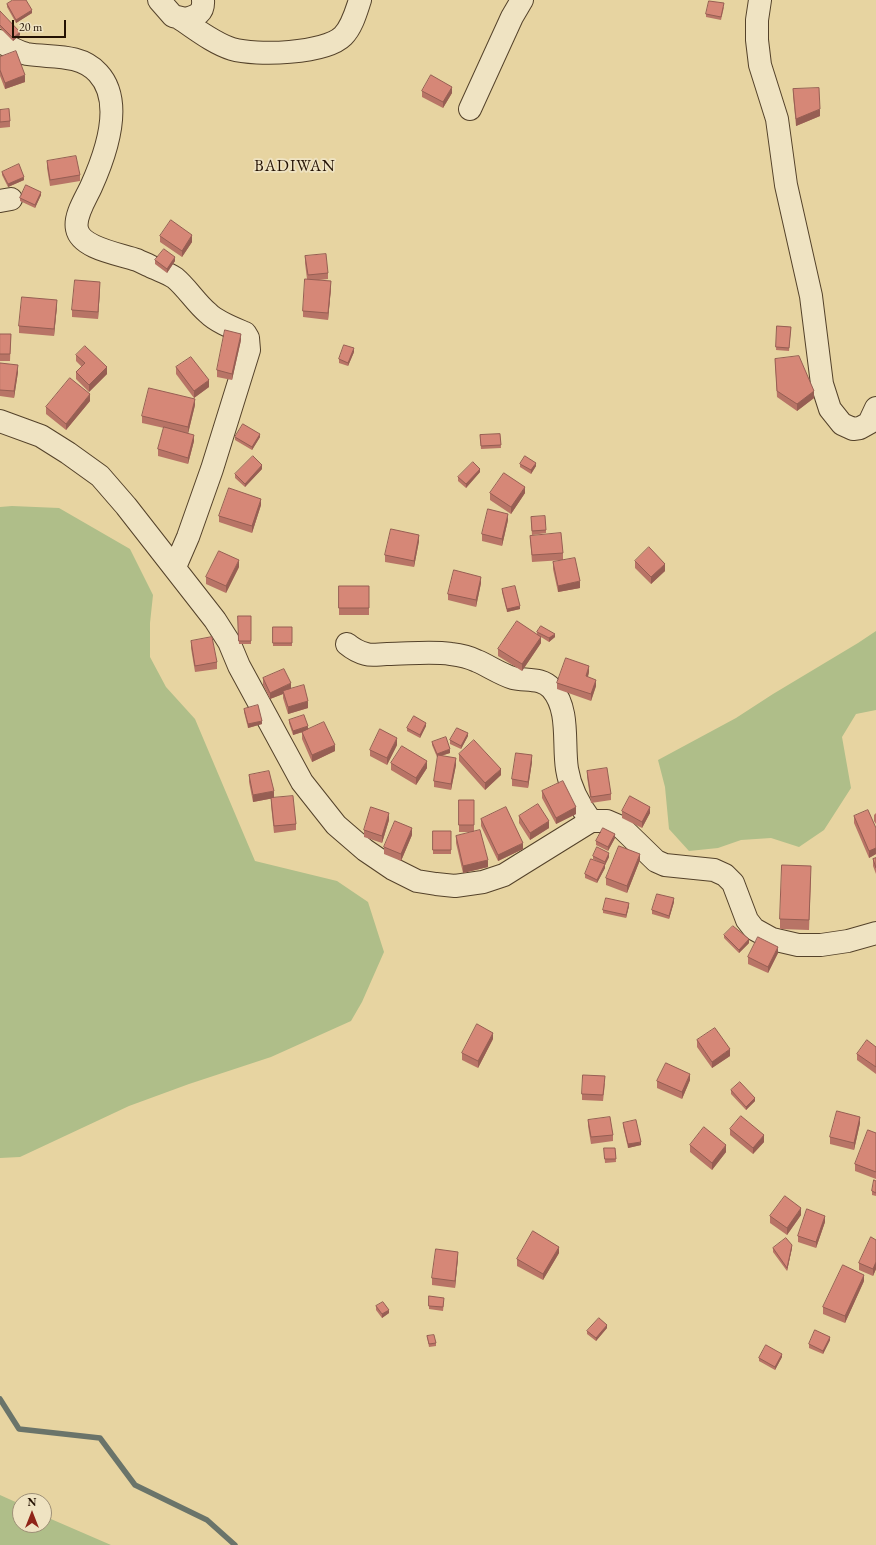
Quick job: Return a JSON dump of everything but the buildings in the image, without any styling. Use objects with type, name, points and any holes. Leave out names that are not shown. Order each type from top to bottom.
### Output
[{"type":"street","points":[[159,0],[169,12],[216,42],[232,49],[252,53],[313,49],[328,44],[342,36],[353,19],[360,0]]},
{"type":"street","points":[[179,18],[191,18],[200,12],[203,8],[203,0]]},
{"type":"street","points":[[470,109],[512,17],[522,0]]},
{"type":"street","points":[[760,0],[757,20],[757,40],[760,65],[777,119],[786,185],[812,296],[822,384],[830,409],[842,424],[853,429],[860,428],[869,423],[876,408]]},
{"type":"street","points":[[0,41],[11,49],[26,54],[78,60],[88,64],[98,73],[107,85],[111,96],[110,128],[100,168],[78,218],[77,229],[81,237],[91,245],[98,248],[136,260],[170,275],[181,284],[208,314],[245,333],[248,338],[249,350],[212,470],[188,537],[175,567]]},
{"type":"street","points":[[0,421],[41,436],[100,476],[126,506],[216,620],[226,637],[239,666],[302,782],[336,825],[365,850],[393,869],[417,881],[436,884],[455,886],[483,882],[504,875],[591,821],[607,821],[621,827],[656,861],[665,865],[714,870],[725,875],[733,883],[747,920],[754,929],[772,939],[798,946],[822,945],[848,941],[876,933]]},
{"type":"street","points":[[347,644],[355,650],[368,655],[436,653],[463,656],[476,660],[507,676],[538,680],[545,683],[556,694],[560,704],[567,768],[570,781],[581,807],[591,821]]},
{"type":"green space","points":[[12,506],[59,508],[130,549],[153,595],[150,623],[150,657],[166,687],[195,719],[255,861],[337,881],[368,902],[384,952],[362,1002],[351,1021],[271,1057],[189,1084],[129,1106],[20,1157],[0,1158],[0,507]]},
{"type":"green space","points":[[876,631],[876,710],[856,714],[842,737],[851,788],[824,830],[799,847],[771,838],[741,840],[718,848],[689,851],[669,829],[665,787],[658,760],[736,718]]},
{"type":"green space","points":[[0,1495],[12,1500],[12,1533],[52,1533],[52,1519],[111,1545],[0,1545]]},
{"type":"waterway","points":[[0,1399],[19,1429],[100,1438],[135,1485],[207,1520],[235,1545]]},
{"type":"district","name":"BADIWAN","points":[[295,167]]}]
